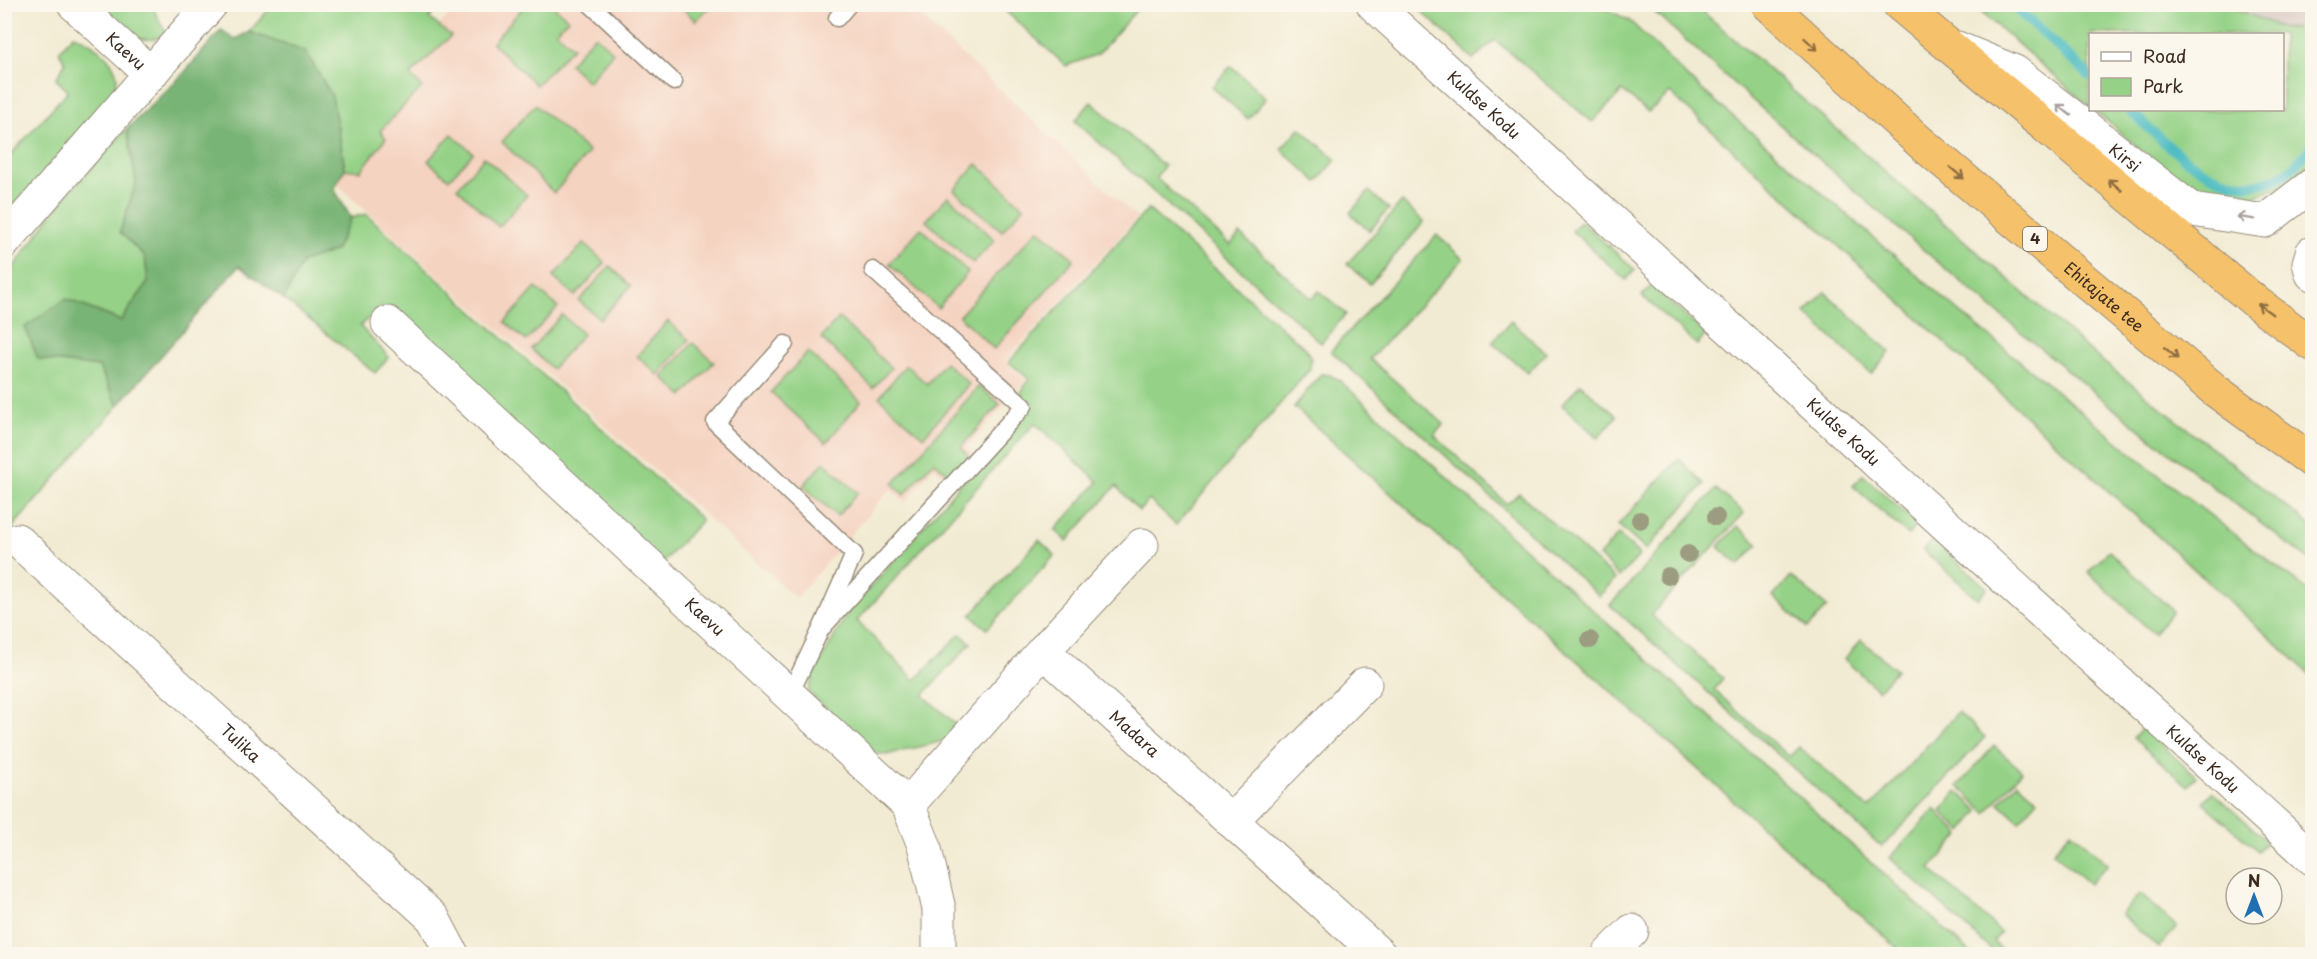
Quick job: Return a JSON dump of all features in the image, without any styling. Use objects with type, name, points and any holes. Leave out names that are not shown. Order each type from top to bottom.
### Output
[{"type":"highway","name":"Ehitajate tee","points":[[1768,4],[1938,158],[2216,391],[2313,461]]},
{"type":"highway","points":[[1899,4],[2257,303],[2313,344]]},
{"type":"street","name":"Kaevu","points":[[74,4],[151,74]]},
{"type":"street","points":[[4,242],[211,4]]},
{"type":"street","name":"Kuldse Kodu","points":[[1373,4],[2313,858]]},
{"type":"street","name":"Kirsi","points":[[1943,43],[2015,72],[2193,210],[2265,221],[2313,185]]},
{"type":"street","points":[[2313,253],[2309,263],[2313,273]]},
{"type":"street","name":"Kaevu","points":[[388,322],[908,805],[924,845],[939,909],[939,954]]},
{"type":"street","name":"Tulika","points":[[17,540],[433,918],[452,954]]},
{"type":"street","points":[[908,805],[1043,651],[1142,545]]},
{"type":"street","name":"Madara","points":[[1043,651],[1378,954]]},
{"type":"street","points":[[1231,821],[1365,684]]},
{"type":"street","points":[[1609,954],[1632,931]]},
{"type":"lane","points":[[591,4],[674,82]]},
{"type":"lane","points":[[837,18],[849,4]]},
{"type":"lane","points":[[821,630],[1024,406],[873,270]]},
{"type":"lane","points":[[785,344],[715,422],[854,554],[789,696]]},
{"type":"shaded area","points":[[459,5],[909,5],[1137,218],[1005,361],[1026,380],[967,447],[976,456],[952,481],[934,467],[905,502],[890,489],[796,598],[310,160]]},
{"type":"shaded area","points":[[2226,5],[2312,5],[2312,29],[2283,28]]},
{"type":"green space","points":[[444,4],[429,18],[451,36],[410,75],[422,87],[380,131],[386,138],[361,171],[345,169],[338,126],[306,52],[249,32],[273,5]]},
{"type":"green space","points":[[100,5],[133,5],[137,8],[141,5],[159,5],[154,10],[166,33],[147,40],[138,38],[122,27]]},
{"type":"green space","points":[[525,5],[552,5],[568,19],[556,32],[573,47],[536,85],[492,43]]},
{"type":"green space","points":[[679,5],[711,5],[696,21]]},
{"type":"green space","points":[[999,5],[1141,5],[1098,54],[1066,66]]},
{"type":"green space","points":[[1415,5],[1599,5],[1630,21],[1686,76],[1960,312],[2167,482],[2312,594],[2312,676],[1670,93],[1648,112],[1622,91],[1592,122],[1495,40],[1473,59]]},
{"type":"green space","points":[[1647,5],[1695,5],[2097,357],[2312,527],[2312,562],[2140,429],[1973,292]]},
{"type":"green space","points":[[1973,5],[2226,5],[2283,28],[2312,29],[2312,162],[2290,182],[2242,202],[2188,190],[2095,111],[2284,111],[2284,33],[2089,33],[2089,106]]},
{"type":"green space","points":[[221,30],[235,39],[249,32],[306,52],[332,96],[345,169],[334,189],[351,218],[335,251],[302,262],[284,299],[239,266],[118,406],[99,367],[38,359],[25,327],[66,299],[121,321],[148,282],[145,257],[120,232],[136,183],[127,129],[183,74]]},
{"type":"green space","points":[[73,35],[93,45],[106,57],[115,70],[116,84],[111,95],[5,217],[5,161],[68,91],[56,79],[65,63],[59,51]]},
{"type":"green space","points":[[595,35],[613,52],[588,82],[569,64]]},
{"type":"green space","points":[[1231,66],[1266,98],[1248,119],[1212,87]]},
{"type":"green space","points":[[1091,102],[1164,166],[1156,178],[1230,245],[1240,234],[1312,299],[1319,291],[1346,314],[1321,343],[1075,121]]},
{"type":"green space","points":[[535,105],[589,152],[554,193],[502,142]]},
{"type":"green space","points":[[1300,128],[1336,160],[1317,182],[1281,149]]},
{"type":"green space","points":[[127,129],[136,183],[120,232],[145,257],[148,282],[121,321],[66,299],[38,359],[99,367],[118,406],[5,536],[5,279],[63,199]]},
{"type":"green space","points":[[452,134],[473,153],[449,179],[428,161]]},
{"type":"green space","points":[[484,157],[527,195],[499,227],[457,188]]},
{"type":"green space","points":[[977,164],[1024,207],[1002,231],[954,190]]},
{"type":"green space","points":[[1369,191],[1389,209],[1369,231],[1350,213]]},
{"type":"green space","points":[[948,196],[995,240],[973,263],[926,221]]},
{"type":"green space","points":[[1402,202],[1424,222],[1370,284],[1347,264]]},
{"type":"green space","points":[[1148,209],[1307,350],[1311,359],[1310,369],[1176,525],[1149,500],[1139,511],[1116,486],[1067,541],[1055,530],[1098,482],[1035,423],[857,621],[915,680],[960,634],[971,643],[923,695],[960,728],[943,741],[886,755],[873,752],[808,692],[813,675],[847,614],[1031,403],[1020,394],[1029,379],[1009,362]]},
{"type":"green space","points":[[366,214],[702,520],[660,565],[382,306],[360,326],[389,357],[375,373],[284,299],[302,262],[335,251],[351,218]]},
{"type":"green space","points":[[1581,221],[1635,270],[1626,280],[1572,231]]},
{"type":"green space","points":[[921,228],[968,272],[938,308],[889,264]]},
{"type":"green space","points":[[1038,229],[1074,259],[994,349],[959,316]]},
{"type":"green space","points":[[1437,235],[1463,259],[1370,359],[1444,424],[1434,435],[1507,504],[1519,493],[1615,579],[1599,596],[1331,351]]},
{"type":"green space","points":[[584,243],[605,263],[575,296],[553,277]]},
{"type":"green space","points":[[610,266],[631,286],[600,319],[579,301]]},
{"type":"green space","points":[[1651,286],[1706,334],[1697,345],[1642,296]]},
{"type":"green space","points":[[536,288],[558,307],[526,341],[505,322]]},
{"type":"green space","points":[[1825,292],[1890,352],[1871,374],[1805,313]]},
{"type":"green space","points":[[562,315],[583,334],[552,369],[531,349]]},
{"type":"green space","points":[[839,318],[891,368],[873,388],[821,338]]},
{"type":"green space","points":[[668,321],[689,340],[658,375],[637,356]]},
{"type":"green space","points":[[1511,321],[1546,353],[1528,373],[1492,342]]},
{"type":"green space","points":[[693,343],[714,362],[683,396],[662,377]]},
{"type":"green space","points":[[808,352],[861,401],[826,443],[771,392]]},
{"type":"green space","points":[[945,362],[969,384],[923,437],[879,397],[906,365],[927,384]]},
{"type":"green space","points":[[1321,374],[1330,375],[1339,380],[1972,954],[1904,954],[1294,407]]},
{"type":"green space","points":[[1580,384],[1617,416],[1598,438],[1562,405]]},
{"type":"green space","points":[[979,386],[1000,404],[961,447],[970,457],[951,477],[934,461],[904,495],[893,484]]},
{"type":"green space","points":[[1679,459],[1704,484],[1646,550],[1618,525]]},
{"type":"green space","points":[[824,462],[858,493],[837,516],[803,486]]},
{"type":"green space","points":[[1863,475],[1917,524],[1908,535],[1853,486]]},
{"type":"green space","points":[[1716,489],[1744,513],[1651,615],[1723,678],[1714,690],[1789,757],[1799,747],[1869,809],[1958,712],[1985,737],[1882,847],[1610,605]]},
{"type":"green space","points":[[1738,526],[1758,544],[1739,565],[1718,547]]},
{"type":"green space","points":[[1618,535],[1640,555],[1619,577],[1599,556]]},
{"type":"green space","points":[[1039,540],[1055,555],[987,629],[971,615]]},
{"type":"green space","points":[[1933,540],[1987,588],[1978,599],[1923,550]]},
{"type":"green space","points":[[2109,551],[2173,611],[2154,634],[2088,572]]},
{"type":"green space","points":[[1791,576],[1827,607],[1808,628],[1773,597]]},
{"type":"green space","points":[[1861,640],[1896,670],[1878,690],[1844,659]]},
{"type":"green space","points":[[2142,728],[2196,776],[2188,786],[2133,738]]},
{"type":"green space","points":[[1994,746],[2022,771],[1986,813],[1958,786]]},
{"type":"green space","points":[[2018,782],[2038,800],[2019,821],[1999,803]]},
{"type":"green space","points":[[1957,791],[1979,811],[1962,832],[1941,811]]},
{"type":"green space","points":[[2212,792],[2267,841],[2258,851],[2203,802]]},
{"type":"green space","points":[[1935,809],[1960,835],[1930,869],[2001,932],[1993,942],[2007,954],[1996,954],[1890,858]]},
{"type":"green space","points":[[2071,831],[2108,864],[2089,884],[2053,852]]},
{"type":"green space","points":[[2140,894],[2177,927],[2158,948],[2121,914]]},
{"type":"waterway","points":[[2011,4],[2089,75]]},
{"type":"waterway","points":[[2130,111],[2181,156],[2201,169],[2221,179],[2243,184],[2264,183],[2286,173],[2312,147]]}]
